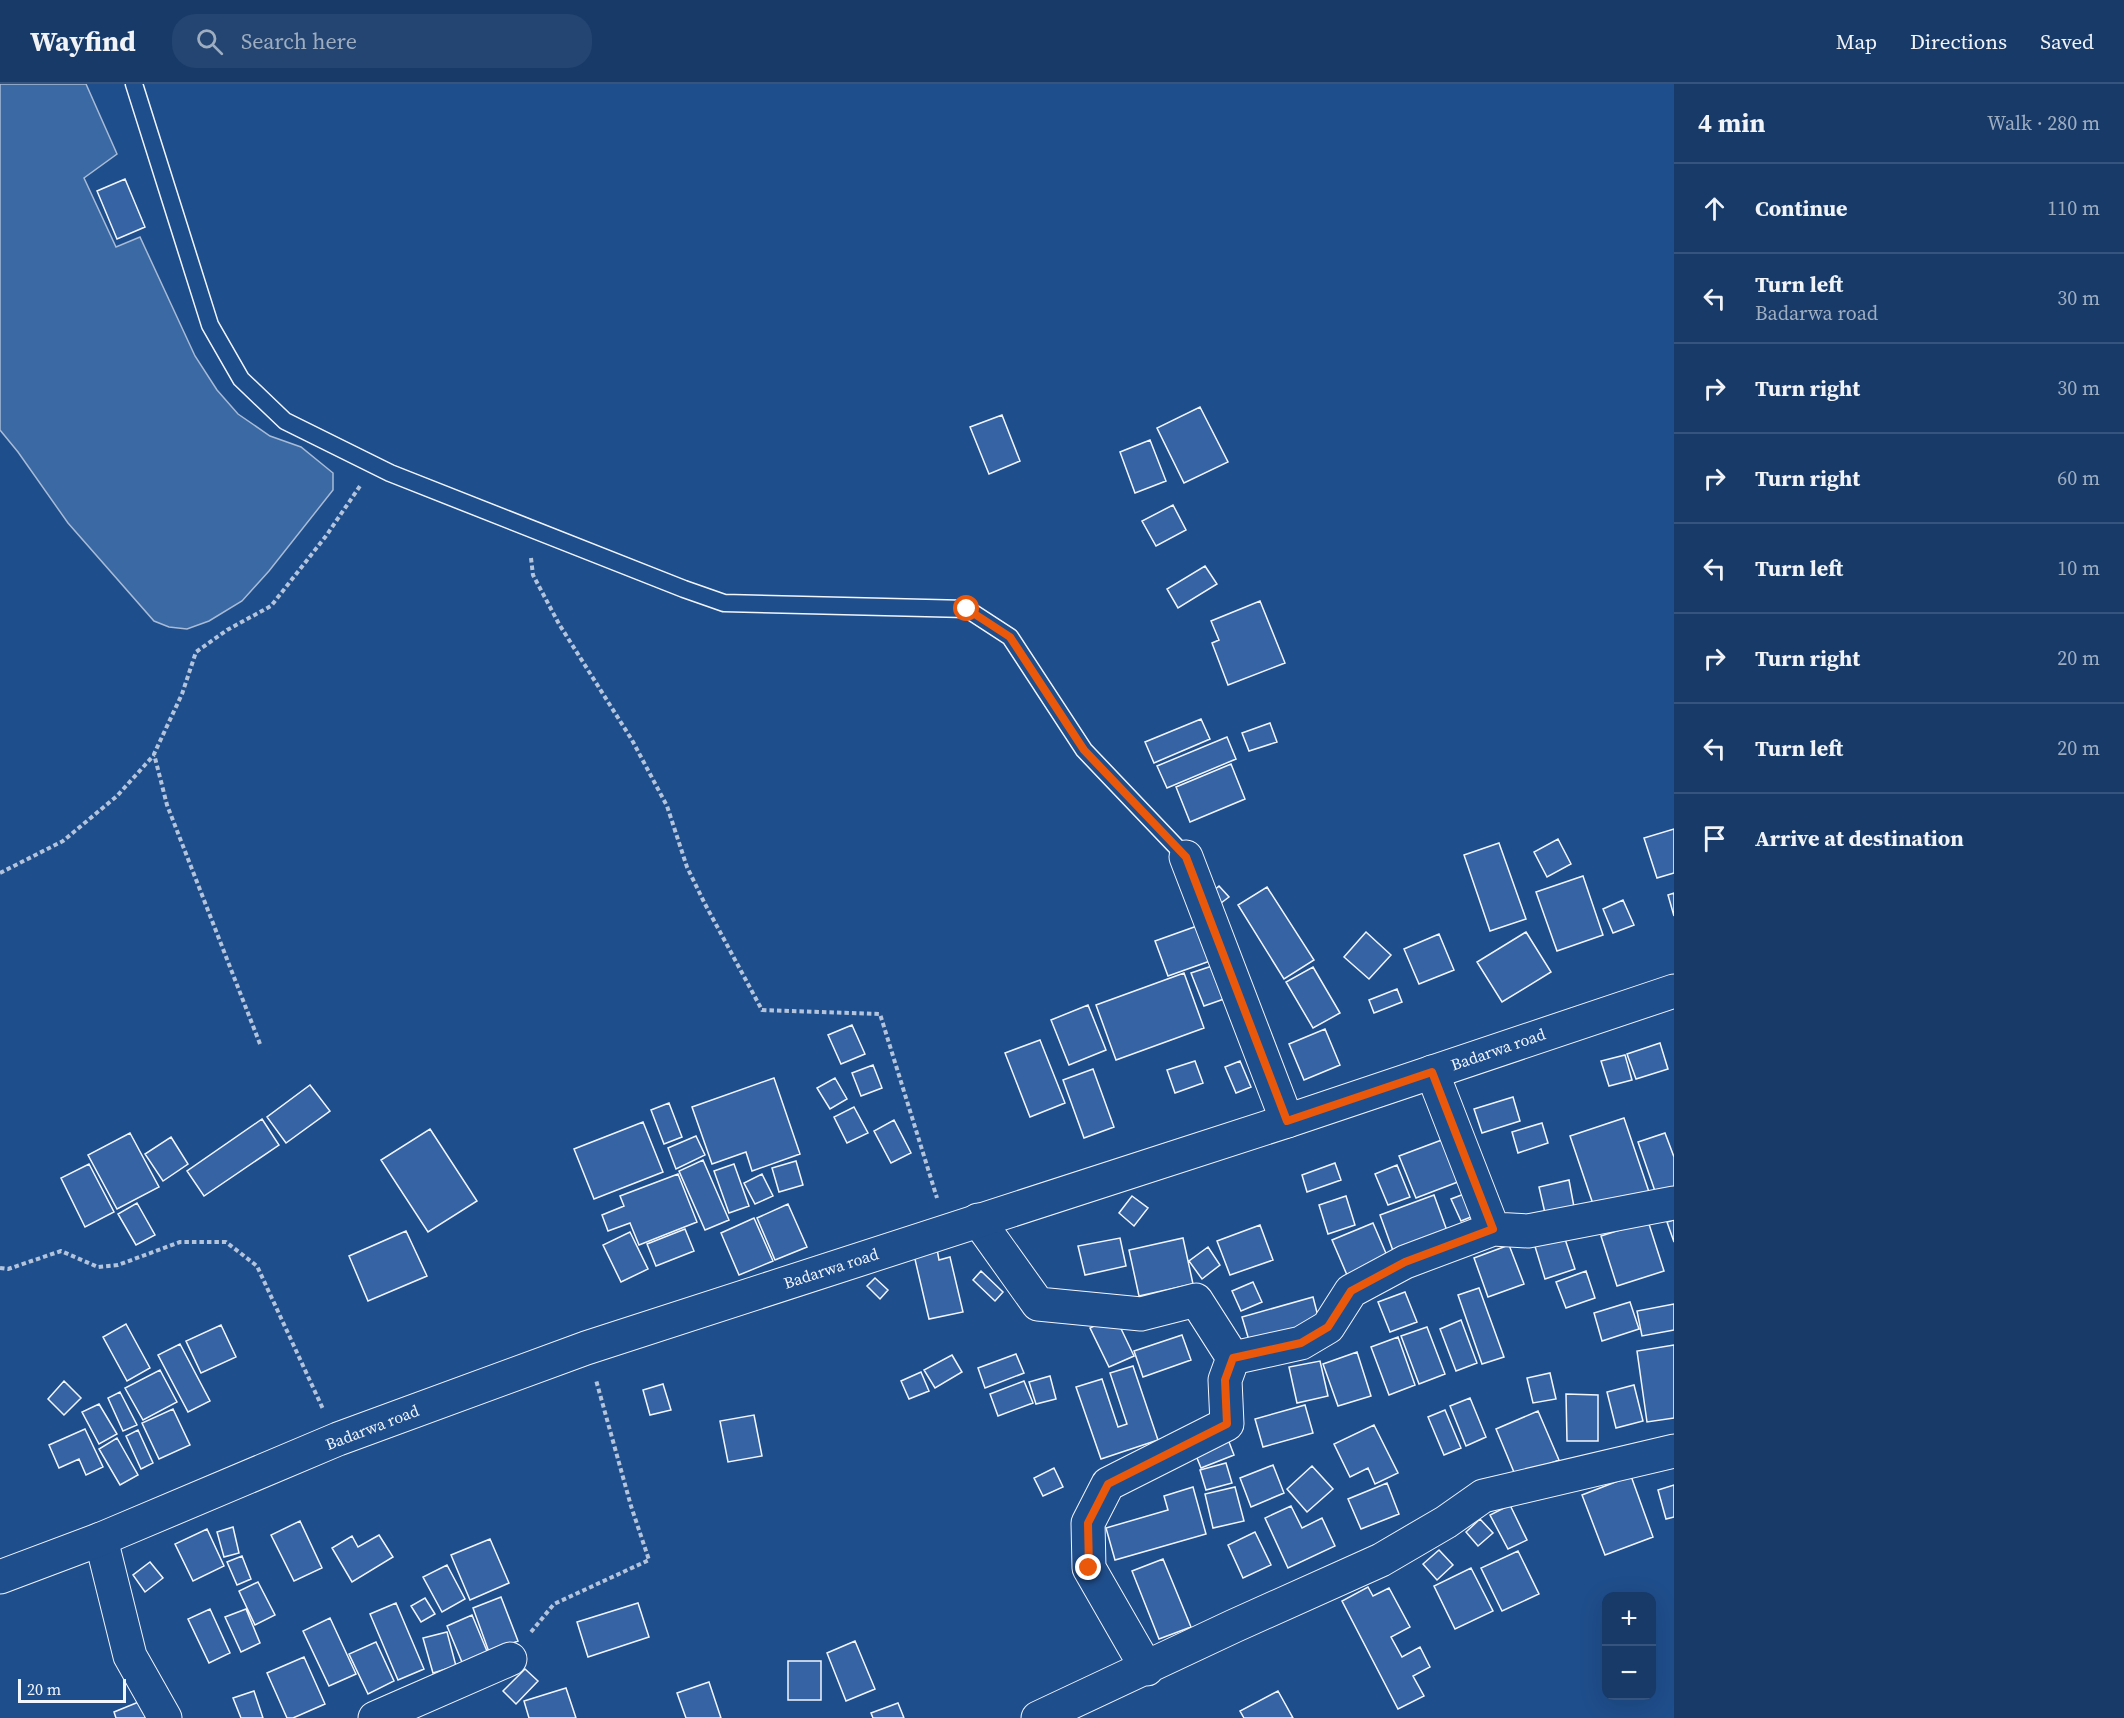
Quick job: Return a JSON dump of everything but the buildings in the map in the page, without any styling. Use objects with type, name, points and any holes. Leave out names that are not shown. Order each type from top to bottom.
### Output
[{"type":"street","points":[[1186,857],[1287,1121]]},
{"type":"street","name":"Badarwa road","points":[[0,1577],[101,1539],[338,1439],[586,1348],[1287,1121],[1674,991]]},
{"type":"street","points":[[1432,1072],[1493,1229]]},
{"type":"street","points":[[1233,1358],[1301,1343],[1328,1327],[1351,1291],[1405,1262],[1493,1229],[1528,1231],[1674,1203]]},
{"type":"street","points":[[978,1220],[1038,1304],[1141,1314],[1196,1300],[1233,1358]]},
{"type":"street","points":[[1147,1669],[1089,1568],[1088,1523],[1108,1484],[1227,1424],[1225,1380],[1233,1358]]},
{"type":"street","points":[[1038,1718],[1381,1560],[1446,1522],[1483,1496],[1674,1450]]},
{"type":"street","points":[[101,1539],[130,1656],[165,1718]]},
{"type":"street","points":[[375,1718],[510,1659]]},
{"type":"lane","points":[[134,84],[210,325],[241,379],[285,421],[374,465],[526,527],[724,603],[967,609],[1010,637],[1084,750],[1186,857]]},
{"type":"path","points":[[0,873],[63,842],[117,796],[154,754],[182,694],[196,652],[226,630],[271,606],[326,536],[374,465]]},
{"type":"path","points":[[526,527],[533,575],[559,624],[632,740],[667,806],[687,867],[700,895],[762,1010],[880,1014],[947,1230]]},
{"type":"path","points":[[154,754],[167,805],[260,1044]]},
{"type":"path","points":[[0,1268],[8,1269],[61,1251],[98,1268],[118,1264],[180,1242],[226,1242],[257,1266],[338,1439]]},
{"type":"path","points":[[510,1659],[554,1604],[649,1560],[631,1506],[586,1348]]},
{"type":"water","points":[[0,84],[86,84],[117,154],[84,178],[116,247],[140,237],[195,356],[217,390],[238,414],[270,436],[301,447],[333,473],[333,490],[269,571],[242,601],[209,621],[187,629],[169,627],[154,621],[68,523],[0,430]]},
{"type":"route","points":[[967,609],[1010,637],[1084,750],[1186,857],[1287,1121],[1432,1072],[1493,1229],[1405,1262],[1351,1291],[1328,1327],[1301,1343],[1233,1358],[1225,1380],[1227,1424],[1108,1484],[1088,1523],[1089,1568]]}]
